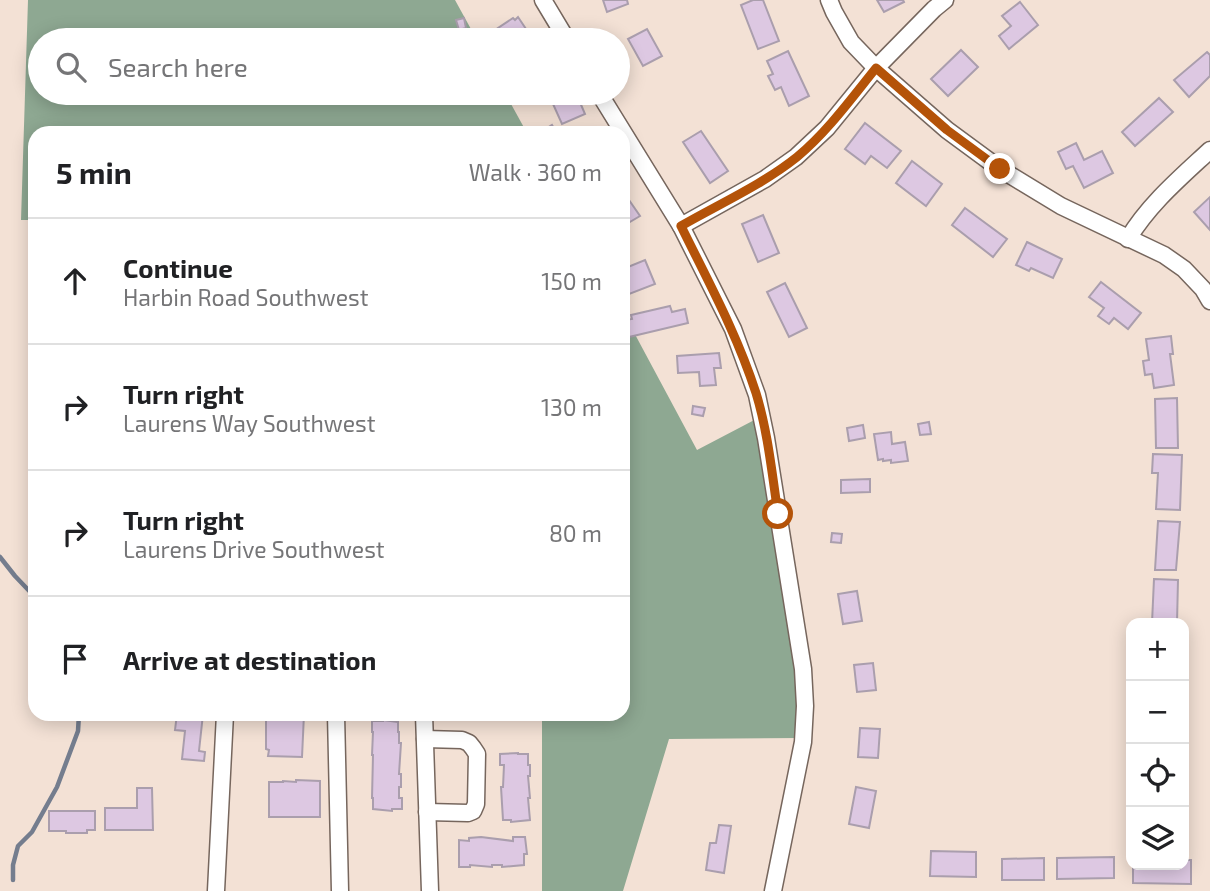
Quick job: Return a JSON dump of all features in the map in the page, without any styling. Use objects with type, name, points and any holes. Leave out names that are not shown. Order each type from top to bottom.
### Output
[{"type":"street","points":[[543,0],[560,28]]},
{"type":"street","points":[[829,0],[851,42],[876,68],[947,130],[1000,169],[1061,206],[1164,255],[1184,268],[1210,301]]},
{"type":"street","points":[[681,226],[796,157],[827,128],[876,68],[946,0]]},
{"type":"street","points":[[606,105],[619,126]]},
{"type":"street","points":[[630,143],[681,226],[733,329],[757,395],[766,438],[803,669],[805,706],[803,742],[773,891]]},
{"type":"street","points":[[1128,239],[1137,224],[1165,193],[1210,150]]},
{"type":"street","points":[[216,891],[225,721]]},
{"type":"street","points":[[336,721],[340,891]]},
{"type":"street","points":[[424,721],[430,891]]},
{"type":"street","points":[[425,739],[462,740],[477,754],[476,804],[473,811],[427,812]]},
{"type":"green space","points":[[28,0],[455,0],[470,28],[28,28],[28,105],[512,105],[523,126],[28,126],[28,220],[21,220]]},
{"type":"green space","points":[[630,325],[697,450],[762,416],[809,697],[800,738],[669,739],[623,891],[542,891],[542,721],[630,721]]},
{"type":"building","points":[[603,0],[627,0],[628,4],[607,12]]},
{"type":"building","points":[[753,0],[763,0],[779,41],[758,49],[741,5]]},
{"type":"building","points":[[877,0],[903,0],[904,2],[884,12]]},
{"type":"building","points":[[1020,2],[1038,25],[1009,49],[999,36],[1011,26],[1002,16]]},
{"type":"building","points":[[518,17],[525,28],[498,28],[513,18],[515,20]]},
{"type":"building","points":[[464,18],[466,28],[458,28],[456,20]]},
{"type":"building","points":[[647,29],[662,56],[643,66],[630,38]]},
{"type":"building","points":[[961,50],[978,67],[948,96],[931,79]]},
{"type":"building","points":[[788,51],[809,96],[789,106],[781,87],[775,90],[768,76],[773,74],[767,61]]},
{"type":"building","points":[[1207,52],[1210,55],[1210,76],[1189,97],[1174,80]]},
{"type":"building","points":[[1159,98],[1173,112],[1135,146],[1122,132]]},
{"type":"building","points":[[553,105],[581,105],[585,114],[562,124]]},
{"type":"building","points":[[865,123],[901,151],[887,168],[871,156],[865,164],[845,149]]},
{"type":"building","points":[[701,131],[728,171],[710,183],[683,142]]},
{"type":"building","points":[[1076,143],[1084,160],[1102,151],[1113,173],[1084,188],[1073,166],[1066,169],[1058,152]]},
{"type":"building","points":[[912,161],[942,184],[926,206],[896,183]]},
{"type":"building","points":[[1210,197],[1210,230],[1194,212]]},
{"type":"building","points":[[630,201],[640,216],[630,222]]},
{"type":"building","points":[[965,208],[1007,239],[993,257],[952,225]]},
{"type":"building","points":[[763,215],[779,253],[758,262],[742,224]]},
{"type":"building","points":[[1027,242],[1062,259],[1053,278],[1031,268],[1029,271],[1016,265]]},
{"type":"building","points":[[645,260],[655,284],[630,294],[630,266]]},
{"type":"building","points":[[1101,282],[1141,313],[1128,329],[1114,318],[1109,324],[1098,316],[1104,308],[1089,297]]},
{"type":"building","points":[[785,283],[807,328],[789,337],[767,292]]},
{"type":"building","points":[[670,306],[672,312],[685,309],[688,323],[630,337],[631,315]]},
{"type":"building","points":[[1171,336],[1174,385],[1154,388],[1152,374],[1145,375],[1143,361],[1149,360],[1146,339]]},
{"type":"building","points":[[719,353],[721,368],[714,368],[716,385],[700,386],[699,372],[678,373],[677,356]]},
{"type":"building","points":[[1177,398],[1178,448],[1156,448],[1155,399]]},
{"type":"building","points":[[693,406],[705,408],[703,416],[692,414]]},
{"type":"building","points":[[929,422],[931,434],[920,435],[918,424]]},
{"type":"building","points":[[863,425],[865,438],[849,441],[847,428]]},
{"type":"building","points":[[891,432],[892,444],[905,442],[908,461],[891,463],[891,460],[878,460],[874,434]]},
{"type":"building","points":[[1153,454],[1182,455],[1180,510],[1156,509],[1158,473],[1152,473]]},
{"type":"building","points":[[870,479],[870,492],[841,493],[841,480]]},
{"type":"building","points":[[1158,521],[1180,522],[1176,570],[1155,570]]},
{"type":"building","points":[[832,533],[842,534],[841,543],[831,542]]},
{"type":"building","points":[[1154,579],[1178,580],[1177,618],[1152,618]]},
{"type":"building","points":[[857,591],[862,621],[843,624],[838,594]]},
{"type":"building","points":[[873,663],[876,690],[857,692],[854,665]]},
{"type":"building","points":[[176,721],[202,721],[199,751],[205,752],[204,761],[182,759],[185,731],[175,730]]},
{"type":"building","points":[[266,721],[304,721],[302,757],[268,756],[269,750],[266,749]]},
{"type":"building","points":[[372,721],[398,722],[401,743],[399,798],[402,798],[402,809],[373,809]]},
{"type":"building","points":[[860,728],[880,729],[878,758],[858,757]]},
{"type":"building","points":[[500,754],[528,754],[530,765],[530,820],[511,822],[503,820],[501,787],[504,765],[500,765]]},
{"type":"building","points":[[320,781],[320,817],[269,817],[269,782]]},
{"type":"building","points":[[856,787],[876,791],[869,828],[849,824]]},
{"type":"building","points":[[137,788],[152,788],[153,830],[105,830],[105,808],[137,808]]},
{"type":"building","points":[[49,811],[95,811],[95,830],[87,830],[87,833],[49,831]]},
{"type":"building","points":[[719,825],[731,826],[724,873],[706,870],[710,843],[716,843]]},
{"type":"building","points":[[513,837],[525,837],[527,854],[524,854],[524,865],[459,867],[459,840],[469,841],[469,838],[513,841]]},
{"type":"building","points":[[931,851],[976,852],[976,877],[930,876]]},
{"type":"building","points":[[1114,857],[1114,878],[1057,879],[1057,858]]},
{"type":"building","points":[[1044,858],[1044,880],[1002,880],[1002,859]]},
{"type":"building","points":[[1191,860],[1191,884],[1133,883],[1133,870],[1189,870]]},
{"type":"waterway","points":[[0,557],[28,590]]},
{"type":"waterway","points":[[13,880],[13,865],[18,846],[32,832],[57,787],[78,731],[79,721]]},
{"type":"route","points":[[778,514],[757,395],[733,329],[681,226],[796,157],[827,128],[876,68],[947,130],[1000,169]]}]
